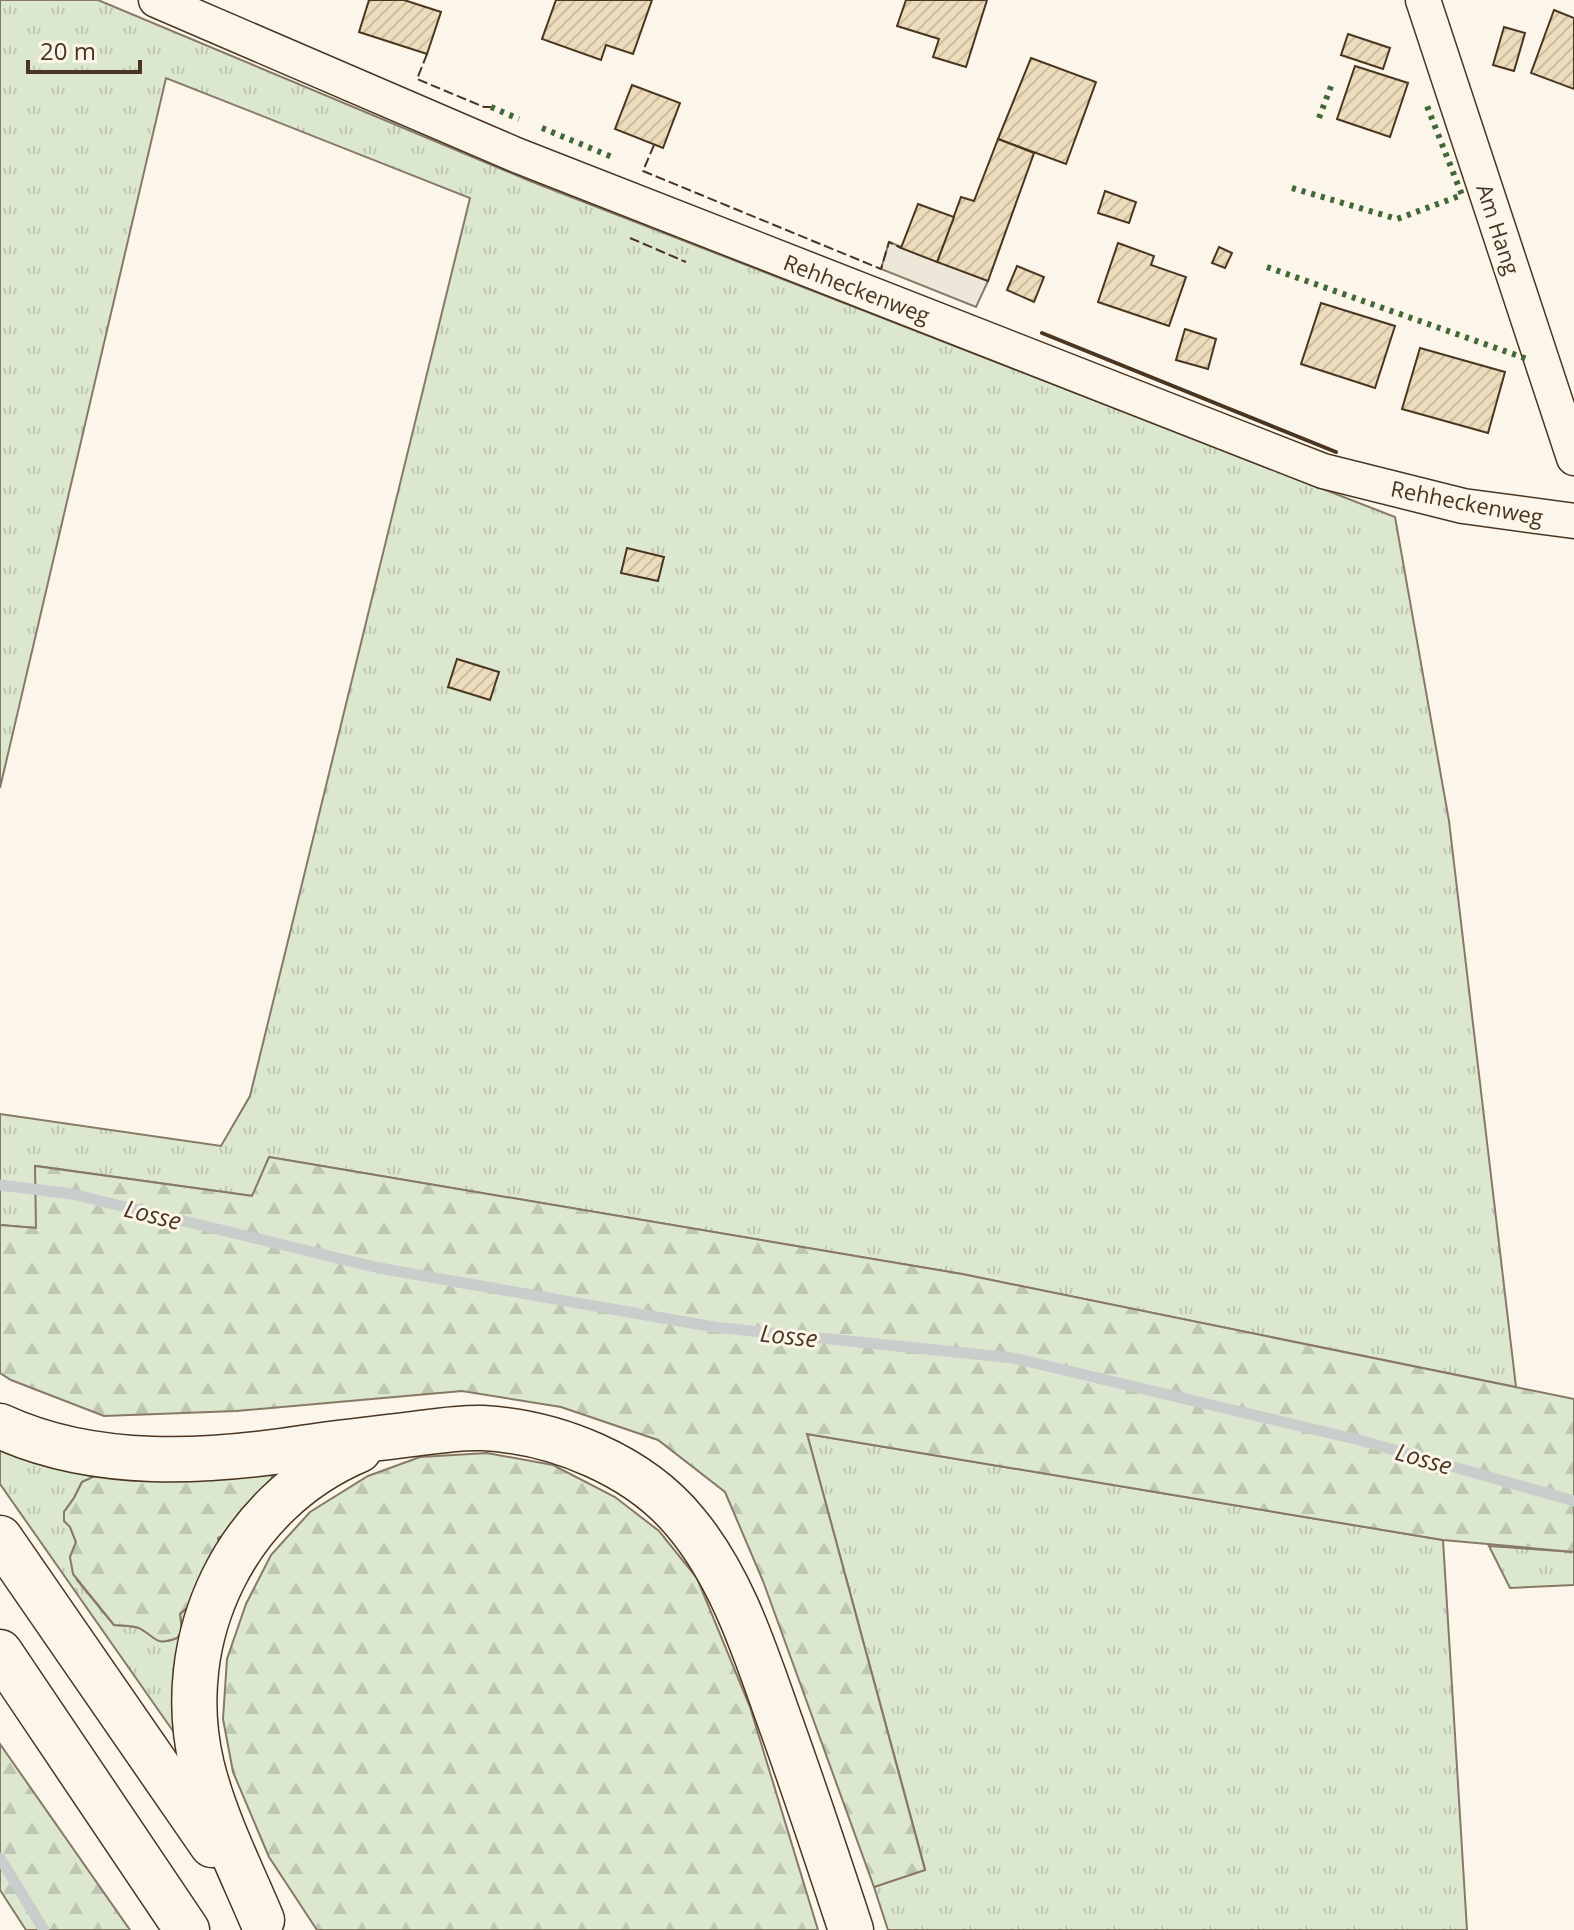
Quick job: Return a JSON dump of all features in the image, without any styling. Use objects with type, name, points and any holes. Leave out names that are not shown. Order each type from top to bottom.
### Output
[{"type":"highway","points":[[0,1426],[27,1438],[76,1452],[179,1458],[259,1453],[483,1428],[573,1446],[623,1472],[669,1504],[685,1520],[723,1581],[754,1648],[851,1930]]},
{"type":"highway","points":[[265,1925],[211,1797],[197,1739],[194,1672],[207,1615],[233,1561],[272,1508],[300,1484],[338,1459],[409,1434]]},
{"type":"highway","points":[[0,1538],[265,1925]]},
{"type":"highway","points":[[0,1652],[187,1930]]},
{"type":"street","name":"Rehheckenweg","points":[[156,0],[516,155],[1323,471],[1463,506],[1574,521]]},
{"type":"street","name":"Am Hang","points":[[1423,0],[1574,458]]},
{"type":"green space","points":[[0,0],[98,0],[530,181],[1395,517],[1449,821],[1516,1387],[962,1274],[269,1157],[253,1196],[36,1166],[36,1228],[0,1225],[0,1114],[221,1146],[250,1096],[470,198],[166,78],[0,788]]},
{"type":"green space","points":[[269,1157],[962,1274],[1574,1399],[1574,1552],[1443,1540],[807,1434],[925,1870],[874,1887],[763,1581],[725,1492],[658,1440],[561,1407],[462,1391],[236,1411],[104,1416],[0,1373],[0,1225],[36,1228],[35,1166],[252,1196]]},
{"type":"green space","points":[[0,1432],[325,1449],[283,1490],[180,1741],[0,1484]],"holes":[[[97,1475],[225,1534],[217,1538],[199,1599],[180,1614],[177,1638],[160,1641],[138,1628],[114,1625],[77,1580],[70,1557],[76,1542],[64,1512],[82,1482]]]},
{"type":"green space","points":[[807,1434],[1443,1540],[1467,1930],[888,1930],[874,1887],[925,1869]]},
{"type":"green space","points":[[487,1453],[553,1465],[615,1497],[659,1531],[697,1578],[750,1707],[818,1930],[317,1930],[269,1857],[233,1772],[223,1719],[227,1659],[246,1604],[271,1555],[310,1512],[368,1476],[420,1457]]},
{"type":"green space","points":[[270,1471],[273,1480],[233,1531],[218,1538],[218,1560],[210,1580],[180,1614],[182,1631],[177,1638],[160,1641],[138,1628],[114,1625],[73,1574],[70,1557],[76,1542],[64,1521],[64,1512],[82,1482],[97,1475]]},
{"type":"green space","points":[[1489,1546],[1574,1552],[1574,1585],[1510,1588]]},
{"type":"green space","points":[[0,1744],[130,1930],[26,1930],[0,1890]]},
{"type":"shaded area","points":[[889,242],[988,281],[976,307],[881,269]]},
{"type":"building","points":[[369,0],[404,0],[441,12],[427,54],[359,32]]},
{"type":"building","points":[[556,0],[652,0],[633,54],[606,45],[601,60],[542,39]]},
{"type":"building","points":[[906,0],[987,0],[966,67],[933,57],[939,39],[897,26]]},
{"type":"building","points":[[1554,10],[1574,18],[1574,89],[1531,73]]},
{"type":"building","points":[[1504,27],[1525,33],[1514,71],[1493,65]]},
{"type":"building","points":[[1348,34],[1390,48],[1383,69],[1341,55]]},
{"type":"building","points":[[1031,58],[1096,82],[1066,164],[998,139]]},
{"type":"building","points":[[1355,66],[1408,83],[1390,137],[1337,119]]},
{"type":"building","points":[[632,85],[680,103],[663,148],[615,129]]},
{"type":"building","points":[[998,139],[1034,153],[988,281],[937,262],[961,197],[974,201]]},
{"type":"building","points":[[1105,191],[1136,202],[1129,223],[1098,213]]},
{"type":"building","points":[[918,204],[954,217],[937,262],[901,248]]},
{"type":"building","points":[[1118,243],[1154,256],[1151,265],[1186,277],[1169,326],[1098,302]]},
{"type":"building","points":[[1219,247],[1232,253],[1225,268],[1212,263]]},
{"type":"building","points":[[1017,266],[1044,277],[1034,302],[1007,290]]},
{"type":"building","points":[[1321,303],[1395,326],[1375,388],[1301,364]]},
{"type":"building","points":[[1185,329],[1216,339],[1208,369],[1176,360]]},
{"type":"building","points":[[1420,348],[1505,372],[1488,433],[1402,409]]},
{"type":"building","points":[[627,548],[664,557],[658,581],[621,573]]},
{"type":"building","points":[[457,659],[499,672],[490,700],[448,687]]},
{"type":"waterway","name":"Losse","points":[[0,1185],[72,1194],[379,1268],[714,1327],[1013,1358],[1359,1440],[1574,1501]]},
{"type":"waterway","points":[[0,1858],[44,1930]]},
{"type":"hedge","points":[[1319,118],[1333,81]]},
{"type":"hedge","points":[[1292,188],[1397,219],[1462,195],[1425,101]]},
{"type":"hedge","points":[[491,107],[519,119]]},
{"type":"hedge","points":[[542,128],[612,157]]},
{"type":"hedge","points":[[1267,267],[1530,360]]},
{"type":"fence","points":[[427,54],[417,79],[484,107],[491,107]]},
{"type":"fence","points":[[654,145],[643,171],[881,269],[889,242],[901,248]]},
{"type":"fence","points":[[630,238],[686,262]]},
{"type":"wall","points":[[1042,333],[1336,452]]}]
